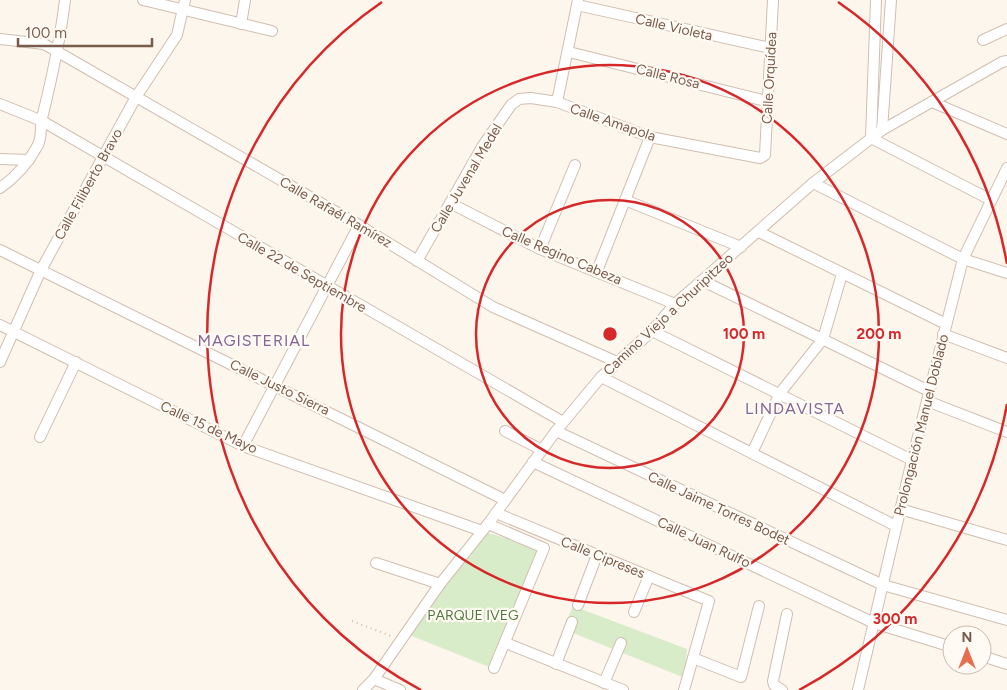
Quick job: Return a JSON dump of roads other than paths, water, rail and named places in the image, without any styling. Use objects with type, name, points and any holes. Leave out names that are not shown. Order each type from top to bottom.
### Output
[{"type":"street","points":[[0,188],[12,180],[29,160],[39,142],[58,53],[65,0]]},
{"type":"street","points":[[144,0],[185,5],[241,24],[272,32]]},
{"type":"street","points":[[241,24],[245,0]]},
{"type":"street","name":"Calle Orquídea","points":[[764,156],[773,0]]},
{"type":"street","points":[[876,0],[871,138],[991,200]]},
{"type":"street","points":[[882,130],[891,0]]},
{"type":"street","points":[[557,102],[578,3]]},
{"type":"street","name":"Calle Violeta","points":[[578,3],[770,48]]},
{"type":"street","name":"Calle Filiberto Bravo","points":[[0,362],[41,270],[136,98],[177,36],[185,5]]},
{"type":"street","points":[[983,40],[1007,29]]},
{"type":"street","name":"Calle Rafaél Ramírez","points":[[0,39],[44,44],[360,225],[493,307],[617,362]]},
{"type":"street","name":"Calle Rosa","points":[[569,52],[766,101]]},
{"type":"street","name":"Camino Viejo a Churipitzeo","points":[[363,690],[374,680],[440,584],[485,528],[563,422],[601,377],[652,331],[675,304],[813,183],[871,138],[1002,62],[1007,62]]},
{"type":"street","points":[[873,66],[886,66]]},
{"type":"street","name":"Calle Amapola","points":[[519,99],[531,98],[557,102],[650,137],[760,158],[764,156]]},
{"type":"street","name":"Calle Juvenal Medel","points":[[417,261],[482,147],[511,105],[519,99]]},
{"type":"street","points":[[932,102],[1007,134]]},
{"type":"street","name":"Calle 22 de Septiembre","points":[[0,104],[42,121],[103,158],[563,422]]},
{"type":"street","points":[[597,271],[650,137]]},
{"type":"street","points":[[0,159],[29,160]]},
{"type":"street","points":[[540,249],[575,165]]},
{"type":"street","name":"Prolongación Manuel Doblado","points":[[858,690],[900,509],[963,259],[1007,168]]},
{"type":"street","points":[[813,183],[963,259],[1007,273]]},
{"type":"street","points":[[625,200],[741,247]]},
{"type":"street","name":"Calle Regino Cabeza","points":[[450,203],[540,249],[675,304]]},
{"type":"street","points":[[243,446],[326,285],[360,225]]},
{"type":"street","points":[[759,232],[945,329],[1007,358]]},
{"type":"street","name":"Calle Justo Sierra","points":[[0,250],[275,384],[505,500]]},
{"type":"street","points":[[752,453],[780,393],[823,339],[842,274]]},
{"type":"street","points":[[702,281],[823,339],[928,396],[1007,432]]},
{"type":"street","name":"Calle 15 de Mayo","points":[[0,325],[243,446],[544,548],[506,643]]},
{"type":"street","points":[[652,331],[912,460]]},
{"type":"street","points":[[40,437],[76,362]]},
{"type":"street","points":[[601,377],[896,526]]},
{"type":"street","points":[[505,431],[542,450]]},
{"type":"street","name":"Calle Jaime Torres Bodet","points":[[556,431],[883,585],[1007,620]]},
{"type":"street","name":"Calle Juan Rulfo","points":[[533,462],[874,622],[942,644]]},
{"type":"street","points":[[900,509],[1007,540]]},
{"type":"street","name":"Calle Cipreses","points":[[496,513],[709,601],[693,658]]},
{"type":"street","points":[[578,605],[597,555]]},
{"type":"street","points":[[376,563],[440,584]]},
{"type":"street","points":[[634,612],[649,576]]},
{"type":"street","points":[[684,690],[693,658],[741,677],[760,606]]},
{"type":"street","points":[[782,690],[774,685],[773,680],[787,614]]},
{"type":"street","points":[[556,664],[572,622]]},
{"type":"street","points":[[494,668],[506,643],[623,690]]},
{"type":"street","points":[[604,683],[621,643]]},
{"type":"street","points":[[992,659],[1007,664]]},
{"type":"street","points":[[374,680],[400,690]]},
{"type":"district","name":"MAGISTERIAL","points":[[254,340]]},
{"type":"district","name":"LINDAVISTA","points":[[795,408]]},
{"type":"park label","name":"PARQUE IVEG","points":[[473,615]]}]
